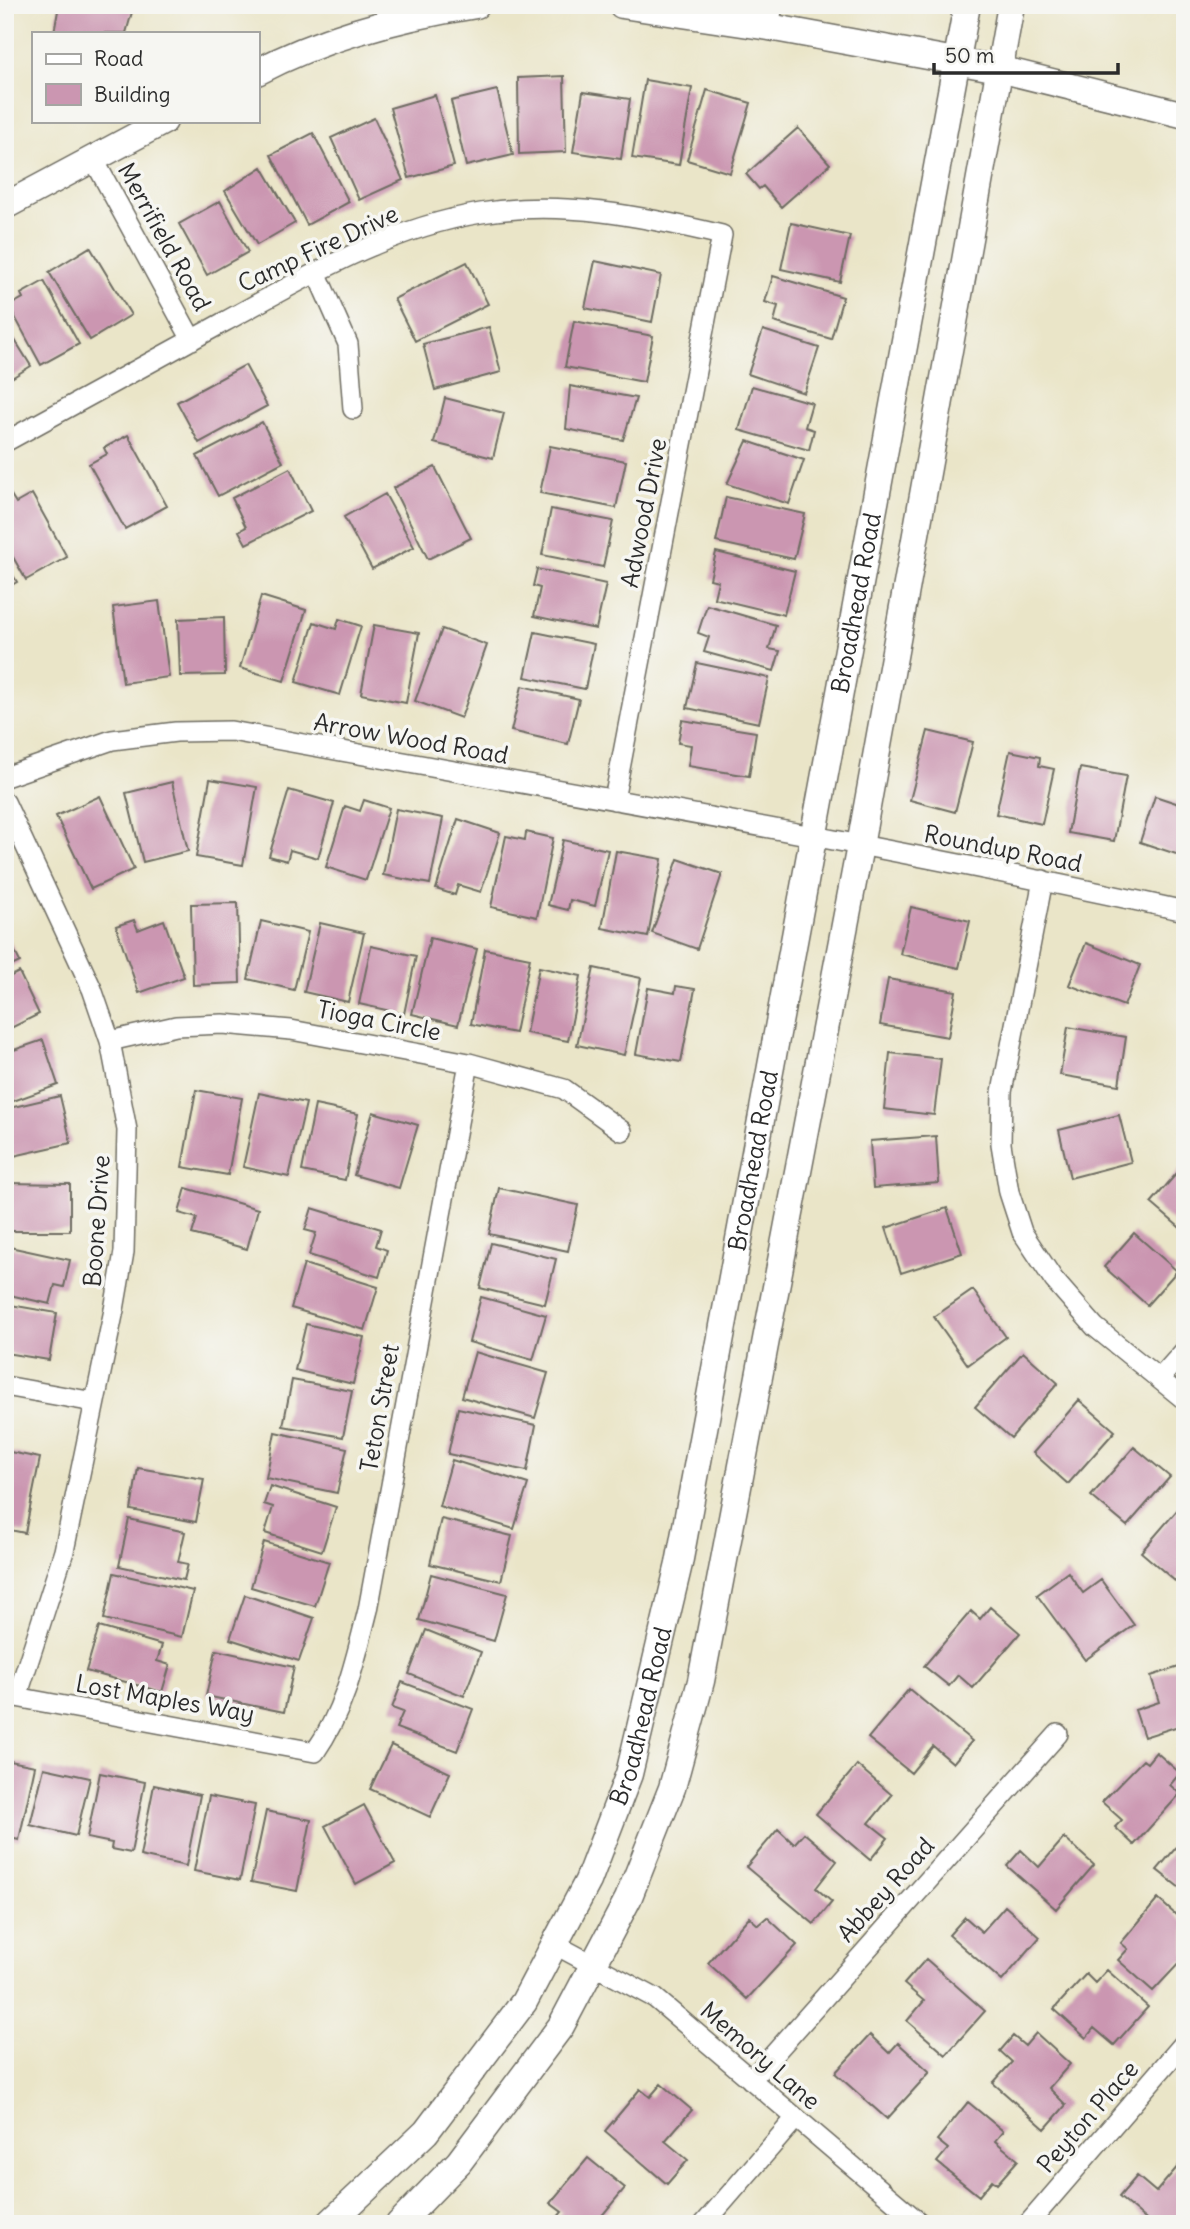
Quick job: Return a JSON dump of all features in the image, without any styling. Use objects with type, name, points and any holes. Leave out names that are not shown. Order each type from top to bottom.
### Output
[{"type":"street","points":[[259,71],[345,36],[406,16],[476,5]]},
{"type":"street","points":[[622,5],[771,16],[1185,115]]},
{"type":"street","name":"Broadhead Road","points":[[329,2224],[426,2132],[524,2002],[588,1881],[629,1774],[656,1673],[679,1564],[967,5]]},
{"type":"street","name":"Broadhead Road","points":[[399,2224],[459,2162],[561,2026],[628,1899],[672,1788],[701,1681],[860,846],[1011,5]]},
{"type":"street","points":[[5,206],[162,122]]},
{"type":"street","name":"Merrifield Road","points":[[93,158],[192,340]]},
{"type":"street","name":"Camp Fire Drive","points":[[5,442],[316,272],[401,234],[481,213],[557,208],[633,214],[722,234]]},
{"type":"street","name":"Adwood Drive","points":[[614,800],[722,234]]},
{"type":"street","points":[[316,272],[348,344],[354,409]]},
{"type":"street","name":"Arrow Wood Road","points":[[5,777],[112,740],[176,732],[232,731],[812,836]]},
{"type":"street","name":"Boone Drive","points":[[5,802],[92,989],[110,1041],[127,1130],[124,1252],[64,1551],[11,1696]]},
{"type":"street","name":"Roundup Road","points":[[812,836],[1043,880],[1185,911]]},
{"type":"street","points":[[1043,880],[1002,1092],[1001,1144],[1009,1192],[1022,1232],[1054,1280],[1095,1327],[1185,1400]]},
{"type":"street","name":"Tioga Circle","points":[[110,1041],[176,1026],[223,1024],[291,1030],[469,1063],[564,1089],[622,1131]]},
{"type":"street","name":"Teton Street","points":[[316,1752],[334,1726],[349,1685],[368,1610],[469,1063]]},
{"type":"street","points":[[1160,1378],[1185,1350]]},
{"type":"street","points":[[5,1386],[94,1402]]},
{"type":"street","name":"Lost Maples Way","points":[[11,1696],[316,1752]]},
{"type":"street","name":"Abbey Road","points":[[751,2080],[1058,1734]]},
{"type":"street","name":"Memory Lane","points":[[554,1944],[655,1998],[921,2224]]},
{"type":"street","name":"Peyton Place","points":[[1028,2224],[1185,2042]]},
{"type":"street","points":[[704,2224],[795,2119]]},
{"type":"building","points":[[59,5],[134,5],[126,32],[54,32]]},
{"type":"building","points":[[564,76],[566,152],[519,154],[518,78]]},
{"type":"building","points":[[645,80],[692,88],[679,165],[632,158]]},
{"type":"building","points":[[497,90],[513,155],[466,166],[451,101]]},
{"type":"building","points":[[707,90],[751,103],[730,173],[687,160]]},
{"type":"building","points":[[583,92],[630,99],[621,159],[573,152]]},
{"type":"building","points":[[435,95],[454,166],[409,178],[390,108]]},
{"type":"building","points":[[374,118],[403,180],[359,200],[331,138]]},
{"type":"building","points":[[798,128],[830,164],[781,207],[763,186],[759,189],[746,174]]},
{"type":"building","points":[[313,133],[349,202],[307,225],[271,155]]},
{"type":"building","points":[[262,167],[295,223],[257,245],[225,191]]},
{"type":"building","points":[[220,201],[248,252],[207,275],[179,224]]},
{"type":"building","points":[[791,223],[850,236],[840,282],[781,269]]},
{"type":"building","points":[[90,247],[131,315],[90,340],[49,272]]},
{"type":"building","points":[[595,261],[661,275],[652,322],[585,308]]},
{"type":"building","points":[[467,262],[488,304],[415,341],[394,299]]},
{"type":"building","points":[[773,276],[843,297],[831,339],[774,322],[778,306],[765,302]]},
{"type":"building","points":[[44,281],[79,344],[41,365],[9,306],[23,298],[21,294]]},
{"type":"building","points":[[574,321],[653,336],[644,382],[565,367]]},
{"type":"building","points":[[5,324],[31,366],[5,382]]},
{"type":"building","points":[[489,327],[501,372],[435,390],[423,344]]},
{"type":"building","points":[[763,330],[819,348],[804,393],[748,374]]},
{"type":"building","points":[[245,365],[267,406],[199,443],[177,402]]},
{"type":"building","points":[[570,386],[636,398],[623,440],[566,429]]},
{"type":"building","points":[[752,386],[812,403],[805,427],[814,430],[809,450],[739,430]]},
{"type":"building","points":[[445,398],[504,413],[493,458],[434,443]]},
{"type":"building","points":[[262,422],[283,462],[218,496],[197,456]]},
{"type":"building","points":[[128,435],[167,506],[125,529],[89,464],[107,454],[104,448]]},
{"type":"building","points":[[747,441],[804,460],[789,504],[727,484]]},
{"type":"building","points":[[550,446],[626,461],[616,508],[540,493]]},
{"type":"building","points":[[435,467],[471,538],[428,559],[393,488]]},
{"type":"building","points":[[290,468],[311,511],[246,544],[239,531],[246,527],[232,498]]},
{"type":"building","points":[[32,494],[67,557],[26,580],[5,543],[5,499],[11,495],[16,503]]},
{"type":"building","points":[[385,494],[414,547],[372,569],[344,517]]},
{"type":"building","points":[[726,497],[805,514],[794,559],[716,542]]},
{"type":"building","points":[[551,509],[613,521],[603,567],[542,555]]},
{"type":"building","points":[[716,552],[795,571],[784,615],[714,598],[718,581],[710,579]]},
{"type":"building","points":[[5,562],[17,582],[5,589]]},
{"type":"building","points":[[537,569],[606,584],[596,629],[534,616],[540,588],[533,586]]},
{"type":"building","points":[[261,596],[306,610],[284,681],[240,668]]},
{"type":"building","points":[[159,601],[169,677],[123,683],[113,607]]},
{"type":"building","points":[[707,605],[776,625],[769,649],[780,651],[774,671],[704,652],[709,637],[698,633]]},
{"type":"building","points":[[224,617],[225,675],[180,676],[178,619]]},
{"type":"building","points":[[339,619],[361,626],[340,695],[296,682],[314,622],[336,629]]},
{"type":"building","points":[[374,625],[419,633],[406,703],[361,694]]},
{"type":"building","points":[[442,629],[487,645],[461,718],[415,701]]},
{"type":"building","points":[[535,632],[594,644],[585,689],[525,677]]},
{"type":"building","points":[[697,663],[769,678],[759,723],[687,708]]},
{"type":"building","points":[[522,686],[579,699],[568,744],[511,731]]},
{"type":"building","points":[[682,720],[756,732],[749,776],[688,766],[691,745],[678,743]]},
{"type":"building","points":[[928,731],[973,742],[955,812],[910,800]]},
{"type":"building","points":[[1010,751],[1040,757],[1039,766],[1054,769],[1042,824],[996,814]]},
{"type":"building","points":[[1080,768],[1126,776],[1114,841],[1068,833]]},
{"type":"building","points":[[210,779],[257,787],[243,865],[196,857]]},
{"type":"building","points":[[172,782],[188,851],[143,862],[126,793]]},
{"type":"building","points":[[289,790],[334,803],[318,858],[290,850],[287,861],[269,856]]},
{"type":"building","points":[[100,796],[134,869],[91,889],[56,816]]},
{"type":"building","points":[[1155,796],[1185,806],[1182,856],[1140,842]]},
{"type":"building","points":[[364,800],[389,808],[366,880],[326,867],[345,806],[360,811]]},
{"type":"building","points":[[396,809],[443,818],[430,884],[383,875]]},
{"type":"building","points":[[458,819],[500,833],[481,892],[458,885],[455,895],[436,889]]},
{"type":"building","points":[[526,832],[553,838],[537,917],[491,907],[506,836],[525,840]]},
{"type":"building","points":[[563,840],[608,850],[595,906],[570,900],[568,910],[548,905]]},
{"type":"building","points":[[616,851],[662,859],[648,937],[602,928]]},
{"type":"building","points":[[678,859],[722,874],[697,949],[652,933]]},
{"type":"building","points":[[238,903],[240,983],[193,985],[191,904]]},
{"type":"building","points":[[911,907],[970,921],[959,968],[900,954]]},
{"type":"building","points":[[134,920],[138,930],[164,920],[184,977],[139,993],[116,926]]},
{"type":"building","points":[[261,921],[308,932],[294,990],[248,979]]},
{"type":"building","points":[[320,923],[364,933],[348,1002],[304,992]]},
{"type":"building","points":[[5,931],[20,962],[5,969]]},
{"type":"building","points":[[430,938],[477,949],[458,1025],[412,1014]]},
{"type":"building","points":[[1086,943],[1140,965],[1124,1006],[1069,985]]},
{"type":"building","points":[[371,946],[416,956],[404,1014],[359,1004]]},
{"type":"building","points":[[485,949],[530,958],[515,1033],[471,1024]]},
{"type":"building","points":[[539,967],[581,976],[568,1041],[526,1033]]},
{"type":"building","points":[[594,968],[641,978],[624,1055],[577,1045]]},
{"type":"building","points":[[19,972],[39,1014],[5,1031],[5,979]]},
{"type":"building","points":[[888,979],[956,991],[948,1037],[880,1025]]},
{"type":"building","points":[[676,986],[695,989],[681,1062],[636,1054],[648,988],[675,993]]},
{"type":"building","points":[[1068,1027],[1126,1037],[1119,1085],[1060,1075]]},
{"type":"building","points":[[43,1040],[58,1085],[5,1104],[5,1053]]},
{"type":"building","points":[[890,1053],[941,1059],[934,1115],[884,1109]]},
{"type":"building","points":[[196,1090],[242,1098],[228,1175],[182,1167]]},
{"type":"building","points":[[259,1093],[306,1103],[289,1177],[243,1167]]},
{"type":"building","points":[[60,1096],[71,1143],[5,1158],[5,1109]]},
{"type":"building","points":[[315,1105],[358,1114],[345,1180],[302,1171]]},
{"type":"building","points":[[373,1112],[418,1125],[399,1188],[354,1175]]},
{"type":"building","points":[[1119,1115],[1131,1162],[1070,1178],[1059,1130]]},
{"type":"building","points":[[936,1136],[939,1183],[873,1188],[870,1141]]},
{"type":"building","points":[[1183,1166],[1185,1167],[1185,1232],[1151,1203]]},
{"type":"building","points":[[5,1183],[70,1184],[70,1231],[5,1231]]},
{"type":"building","points":[[186,1188],[258,1209],[247,1249],[192,1234],[197,1218],[179,1213]]},
{"type":"building","points":[[499,1188],[578,1205],[568,1251],[489,1234]]},
{"type":"building","points":[[312,1208],[381,1229],[376,1246],[387,1250],[379,1277],[309,1255],[316,1233],[305,1230]]},
{"type":"building","points":[[947,1208],[962,1253],[901,1273],[886,1228]]},
{"type":"building","points":[[1134,1233],[1177,1271],[1147,1305],[1104,1267]]},
{"type":"building","points":[[491,1243],[556,1259],[545,1304],[480,1288]]},
{"type":"building","points":[[5,1246],[70,1260],[64,1287],[55,1285],[50,1304],[5,1294]]},
{"type":"building","points":[[304,1264],[378,1287],[365,1330],[291,1308]]},
{"type":"building","points":[[973,1290],[1006,1337],[968,1365],[934,1317]]},
{"type":"building","points":[[481,1297],[546,1315],[533,1360],[469,1342]]},
{"type":"building","points":[[5,1304],[57,1313],[49,1360],[5,1353]]},
{"type":"building","points":[[306,1324],[364,1337],[353,1384],[295,1370]]},
{"type":"building","points":[[475,1352],[548,1373],[535,1418],[462,1397]]},
{"type":"building","points":[[1023,1352],[1058,1383],[1011,1438],[975,1407]]},
{"type":"building","points":[[292,1380],[352,1391],[343,1437],[283,1426]]},
{"type":"building","points":[[1079,1400],[1115,1431],[1068,1484],[1033,1453]]},
{"type":"building","points":[[458,1408],[536,1425],[527,1471],[448,1454]]},
{"type":"building","points":[[275,1432],[347,1448],[337,1493],[266,1478]]},
{"type":"building","points":[[1134,1447],[1170,1477],[1127,1526],[1091,1496]]},
{"type":"building","points":[[5,1451],[40,1458],[25,1533],[5,1529]]},
{"type":"building","points":[[452,1460],[528,1484],[514,1529],[439,1506]]},
{"type":"building","points":[[138,1468],[204,1479],[196,1522],[131,1510]]},
{"type":"building","points":[[270,1486],[336,1507],[322,1551],[265,1533],[273,1507],[264,1504]]},
{"type":"building","points":[[1185,1501],[1185,1570],[1175,1581],[1141,1552]]},
{"type":"building","points":[[129,1519],[185,1532],[178,1562],[188,1564],[184,1580],[119,1566]]},
{"type":"building","points":[[441,1519],[512,1536],[501,1581],[430,1564]]},
{"type":"building","points":[[264,1542],[329,1562],[315,1606],[251,1587]]},
{"type":"building","points":[[1068,1572],[1083,1593],[1101,1580],[1134,1625],[1085,1660],[1037,1595]]},
{"type":"building","points":[[114,1573],[193,1591],[182,1637],[104,1619]]},
{"type":"building","points":[[431,1574],[507,1594],[494,1641],[419,1620]]},
{"type":"building","points":[[245,1595],[314,1618],[299,1661],[230,1639]]},
{"type":"building","points":[[990,1607],[1020,1633],[973,1688],[958,1675],[949,1686],[924,1666],[971,1611],[980,1619]]},
{"type":"building","points":[[99,1627],[162,1645],[157,1661],[170,1665],[162,1692],[86,1671]]},
{"type":"building","points":[[426,1630],[481,1652],[464,1696],[409,1674]]},
{"type":"building","points":[[216,1650],[294,1667],[284,1712],[206,1696]]},
{"type":"building","points":[[1185,1665],[1185,1724],[1144,1737],[1135,1710],[1159,1702],[1151,1676]]},
{"type":"building","points":[[402,1682],[473,1709],[457,1751],[396,1728],[403,1712],[392,1708]]},
{"type":"building","points":[[909,1689],[972,1741],[953,1763],[933,1746],[911,1773],[868,1738]]},
{"type":"building","points":[[391,1745],[450,1773],[430,1817],[370,1789]]},
{"type":"building","points":[[1156,1752],[1180,1773],[1170,1785],[1180,1794],[1134,1845],[1115,1827],[1122,1820],[1102,1802],[1143,1760],[1147,1763]]},
{"type":"building","points":[[5,1760],[35,1766],[19,1840],[5,1837]]},
{"type":"building","points":[[857,1765],[892,1795],[869,1823],[888,1838],[870,1860],[816,1814]]},
{"type":"building","points":[[44,1768],[90,1778],[76,1836],[30,1825]]},
{"type":"building","points":[[100,1773],[145,1782],[131,1853],[111,1849],[112,1843],[87,1838]]},
{"type":"building","points":[[154,1785],[200,1795],[186,1866],[140,1856]]},
{"type":"building","points":[[209,1796],[255,1805],[240,1880],[194,1871]]},
{"type":"building","points":[[364,1805],[395,1863],[356,1884],[325,1826]]},
{"type":"building","points":[[266,1811],[311,1820],[297,1891],[251,1882]]},
{"type":"building","points":[[778,1829],[794,1844],[804,1833],[837,1861],[816,1888],[832,1902],[814,1924],[746,1867]]},
{"type":"building","points":[[1185,1837],[1185,1892],[1157,1870]]},
{"type":"building","points":[[1064,1838],[1094,1865],[1056,1909],[1007,1866],[1021,1850],[1039,1867]]},
{"type":"building","points":[[1158,1899],[1185,1923],[1185,1962],[1182,1960],[1153,1991],[1118,1960],[1128,1949],[1121,1943]]},
{"type":"building","points":[[1005,1906],[1040,1937],[1002,1981],[949,1935],[965,1917],[982,1932]]},
{"type":"building","points":[[749,1917],[758,1925],[767,1917],[797,1945],[747,1999],[708,1963]]},
{"type":"building","points":[[926,1959],[985,2011],[946,2055],[907,2021],[924,2001],[904,1984]]},
{"type":"building","points":[[1107,1970],[1148,2007],[1114,2045],[1094,2028],[1086,2038],[1054,2009],[1086,1974],[1095,1983]]},
{"type":"building","points":[[1036,2033],[1070,2064],[1049,2088],[1066,2105],[1045,2129],[993,2083],[1012,2062],[1000,2051],[1013,2036],[1025,2046]]},
{"type":"building","points":[[870,2035],[889,2053],[898,2043],[930,2072],[887,2119],[835,2073]]},
{"type":"building","points":[[661,2084],[692,2110],[665,2141],[688,2160],[667,2184],[605,2131],[640,2089],[650,2097]]},
{"type":"building","points":[[968,2102],[1003,2131],[995,2141],[1018,2160],[997,2184],[992,2180],[979,2196],[937,2162],[948,2149],[937,2140]]},
{"type":"building","points":[[588,2158],[625,2188],[595,2224],[552,2224],[562,2212],[550,2203]]},
{"type":"building","points":[[1185,2158],[1185,2224],[1151,2224],[1119,2197],[1137,2176],[1156,2192]]}]
